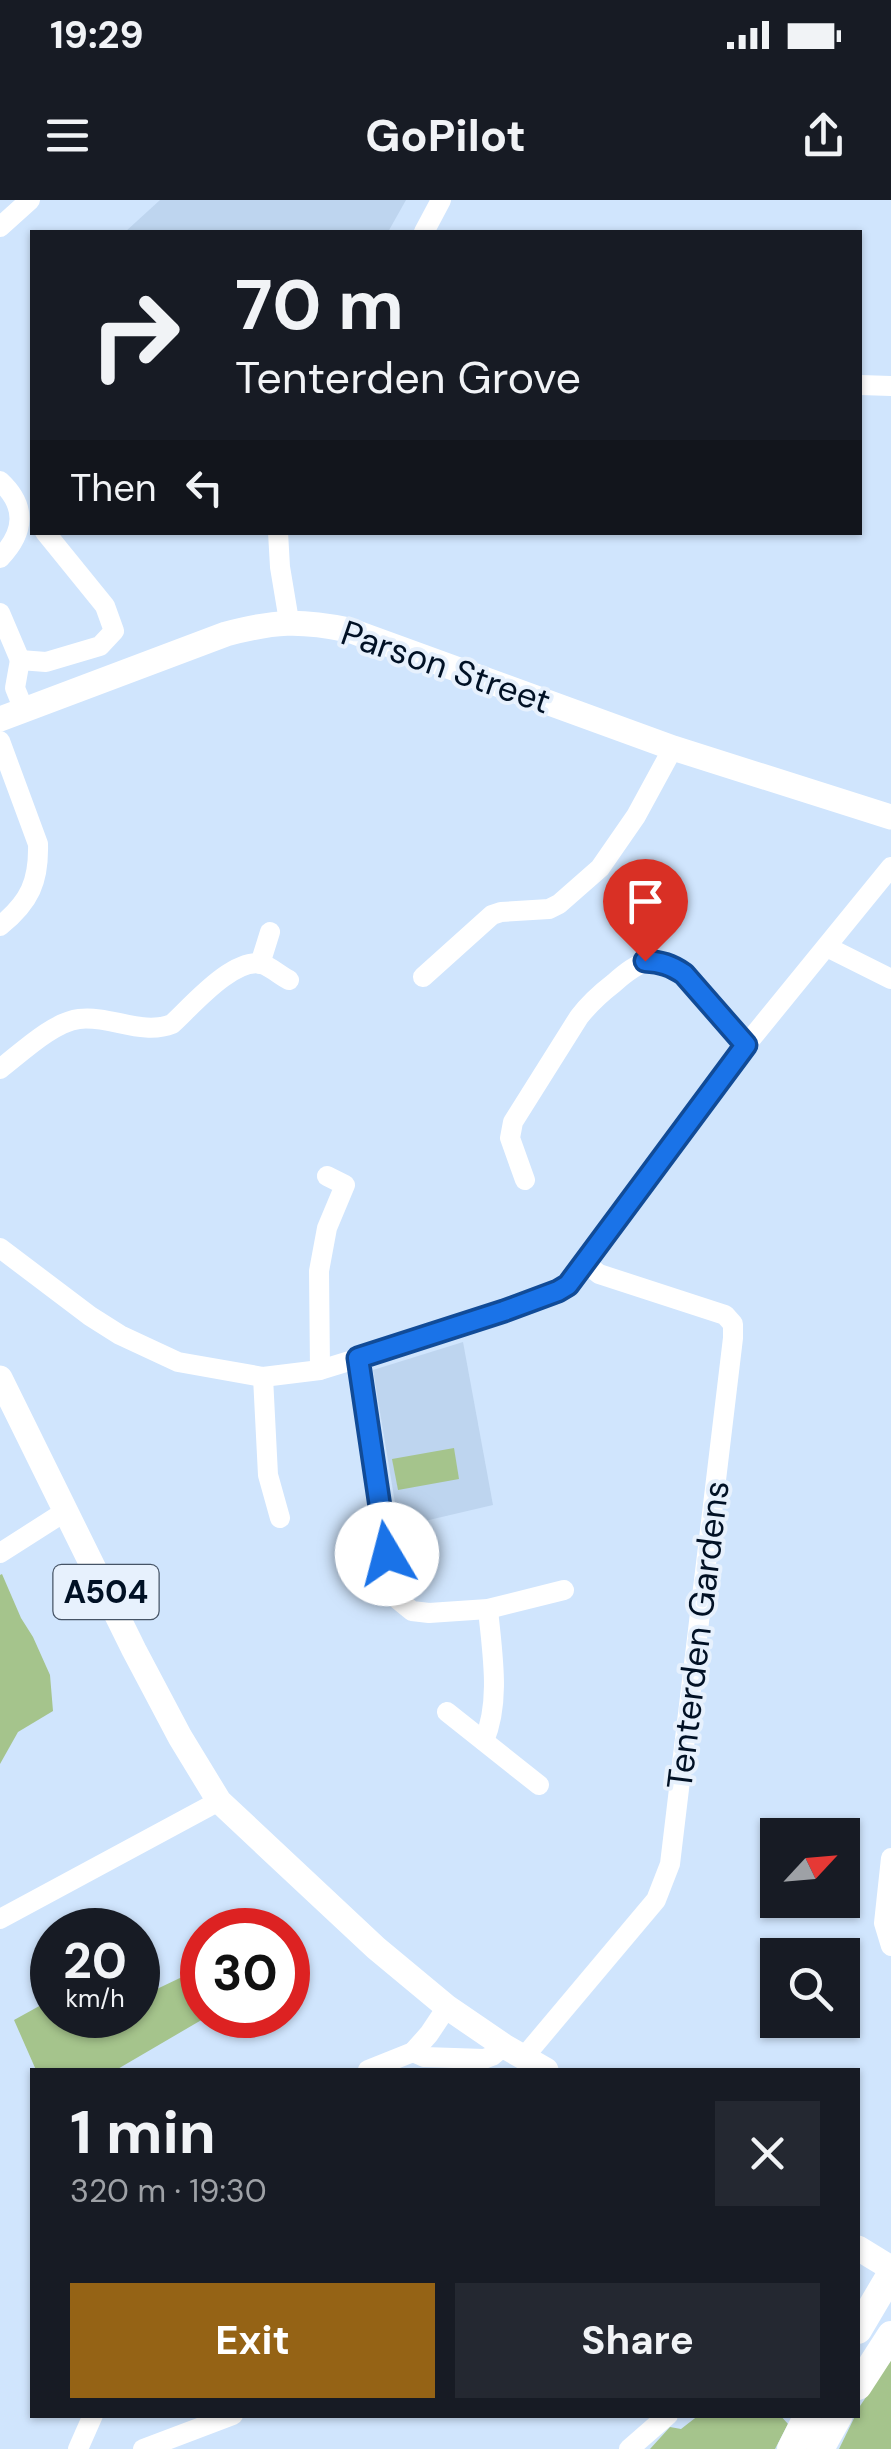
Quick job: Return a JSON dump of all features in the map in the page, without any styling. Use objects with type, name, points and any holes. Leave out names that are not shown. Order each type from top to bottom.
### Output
[{"type":"highway","points":[[860,2326],[891,2271]]},
{"type":"highway","points":[[860,2383],[891,2335]]},
{"type":"main road","name":"Parson Street","points":[[12,715],[226,634],[263,624],[315,623],[349,630],[673,748],[891,817]]},
{"type":"main road","name":"A504","points":[[0,1378],[174,1725],[220,1801],[376,1948],[447,2007],[525,2058]]},
{"type":"main road","points":[[860,2249],[891,2271]]},
{"type":"street","points":[[0,227],[30,200]]},
{"type":"street","points":[[425,230],[441,200]]},
{"type":"street","points":[[862,385],[891,386]]},
{"type":"street","points":[[0,481],[30,516]]},
{"type":"street","points":[[0,558],[18,532],[17,502]]},
{"type":"street","points":[[20,660],[46,662],[100,646],[114,631],[105,606],[47,535]]},
{"type":"street","points":[[278,535],[289,621]]},
{"type":"street","points":[[0,613],[20,660],[12,715]]},
{"type":"street","points":[[0,742],[38,844],[39,861],[32,890],[0,926]]},
{"type":"street","points":[[423,977],[492,915],[549,909],[600,868],[636,816],[673,748]]},
{"type":"street","points":[[0,1248],[120,1335],[178,1362],[263,1377],[320,1370],[558,1291],[568,1285],[746,1045],[891,866]]},
{"type":"street","points":[[260,964],[270,932]]},
{"type":"street","points":[[827,947],[891,980]]},
{"type":"street","points":[[525,1180],[510,1138],[513,1122],[579,1016],[632,966],[645,961],[660,962],[684,974],[746,1045]]},
{"type":"street","points":[[0,1068],[55,1028],[81,1018],[166,1027],[231,972],[260,964],[289,980]]},
{"type":"street","points":[[320,1370],[319,1270],[327,1228],[345,1183]]},
{"type":"street","name":"Tenterden Gardens","points":[[525,2058],[656,1900],[670,1864],[733,1338],[733,1324],[726,1314],[599,1274],[585,1263]]},
{"type":"street","points":[[358,1358],[396,1598],[412,1611],[429,1613],[488,1609],[564,1590]]},
{"type":"street","points":[[263,1377],[268,1475],[280,1518]]},
{"type":"street","points":[[0,1554],[66,1511]]},
{"type":"street","points":[[484,1742],[494,1705],[488,1609]]},
{"type":"street","points":[[446,1712],[539,1785]]},
{"type":"street","points":[[0,1919],[220,1801]]},
{"type":"street","points":[[891,1858],[884,1923],[891,1946]]},
{"type":"street","points":[[373,2068],[412,2052],[447,2007]]},
{"type":"street","points":[[412,2052],[424,2057],[525,2058]]},
{"type":"street","points":[[78,2449],[93,2418]]},
{"type":"street","points":[[143,2449],[225,2418]]},
{"type":"street","points":[[629,2449],[665,2418]]},
{"type":"shaded area","points":[[160,200],[406,200],[389,230],[127,230]]},
{"type":"shaded area","points":[[463,1342],[493,1505],[399,1527],[373,1370]]},
{"type":"green space","points":[[454,1448],[459,1479],[398,1490],[392,1459]]},
{"type":"green space","points":[[0,1575],[50,1675],[53,1711],[18,1732],[0,1764]]},
{"type":"green space","points":[[180,1978],[180,2033],[119,2068],[35,2068],[14,2020],[30,2011],[30,2038],[160,2038],[160,1988]]},
{"type":"green space","points":[[891,2360],[891,2449],[839,2449],[854,2418],[860,2418],[860,2406]]},
{"type":"green space","points":[[695,2418],[783,2418],[788,2424],[775,2449],[650,2449],[670,2427],[681,2429]]},
{"type":"route","points":[[387,1554],[358,1358],[504,1311],[568,1285],[746,1045],[684,974],[672,966],[645,961]]}]
